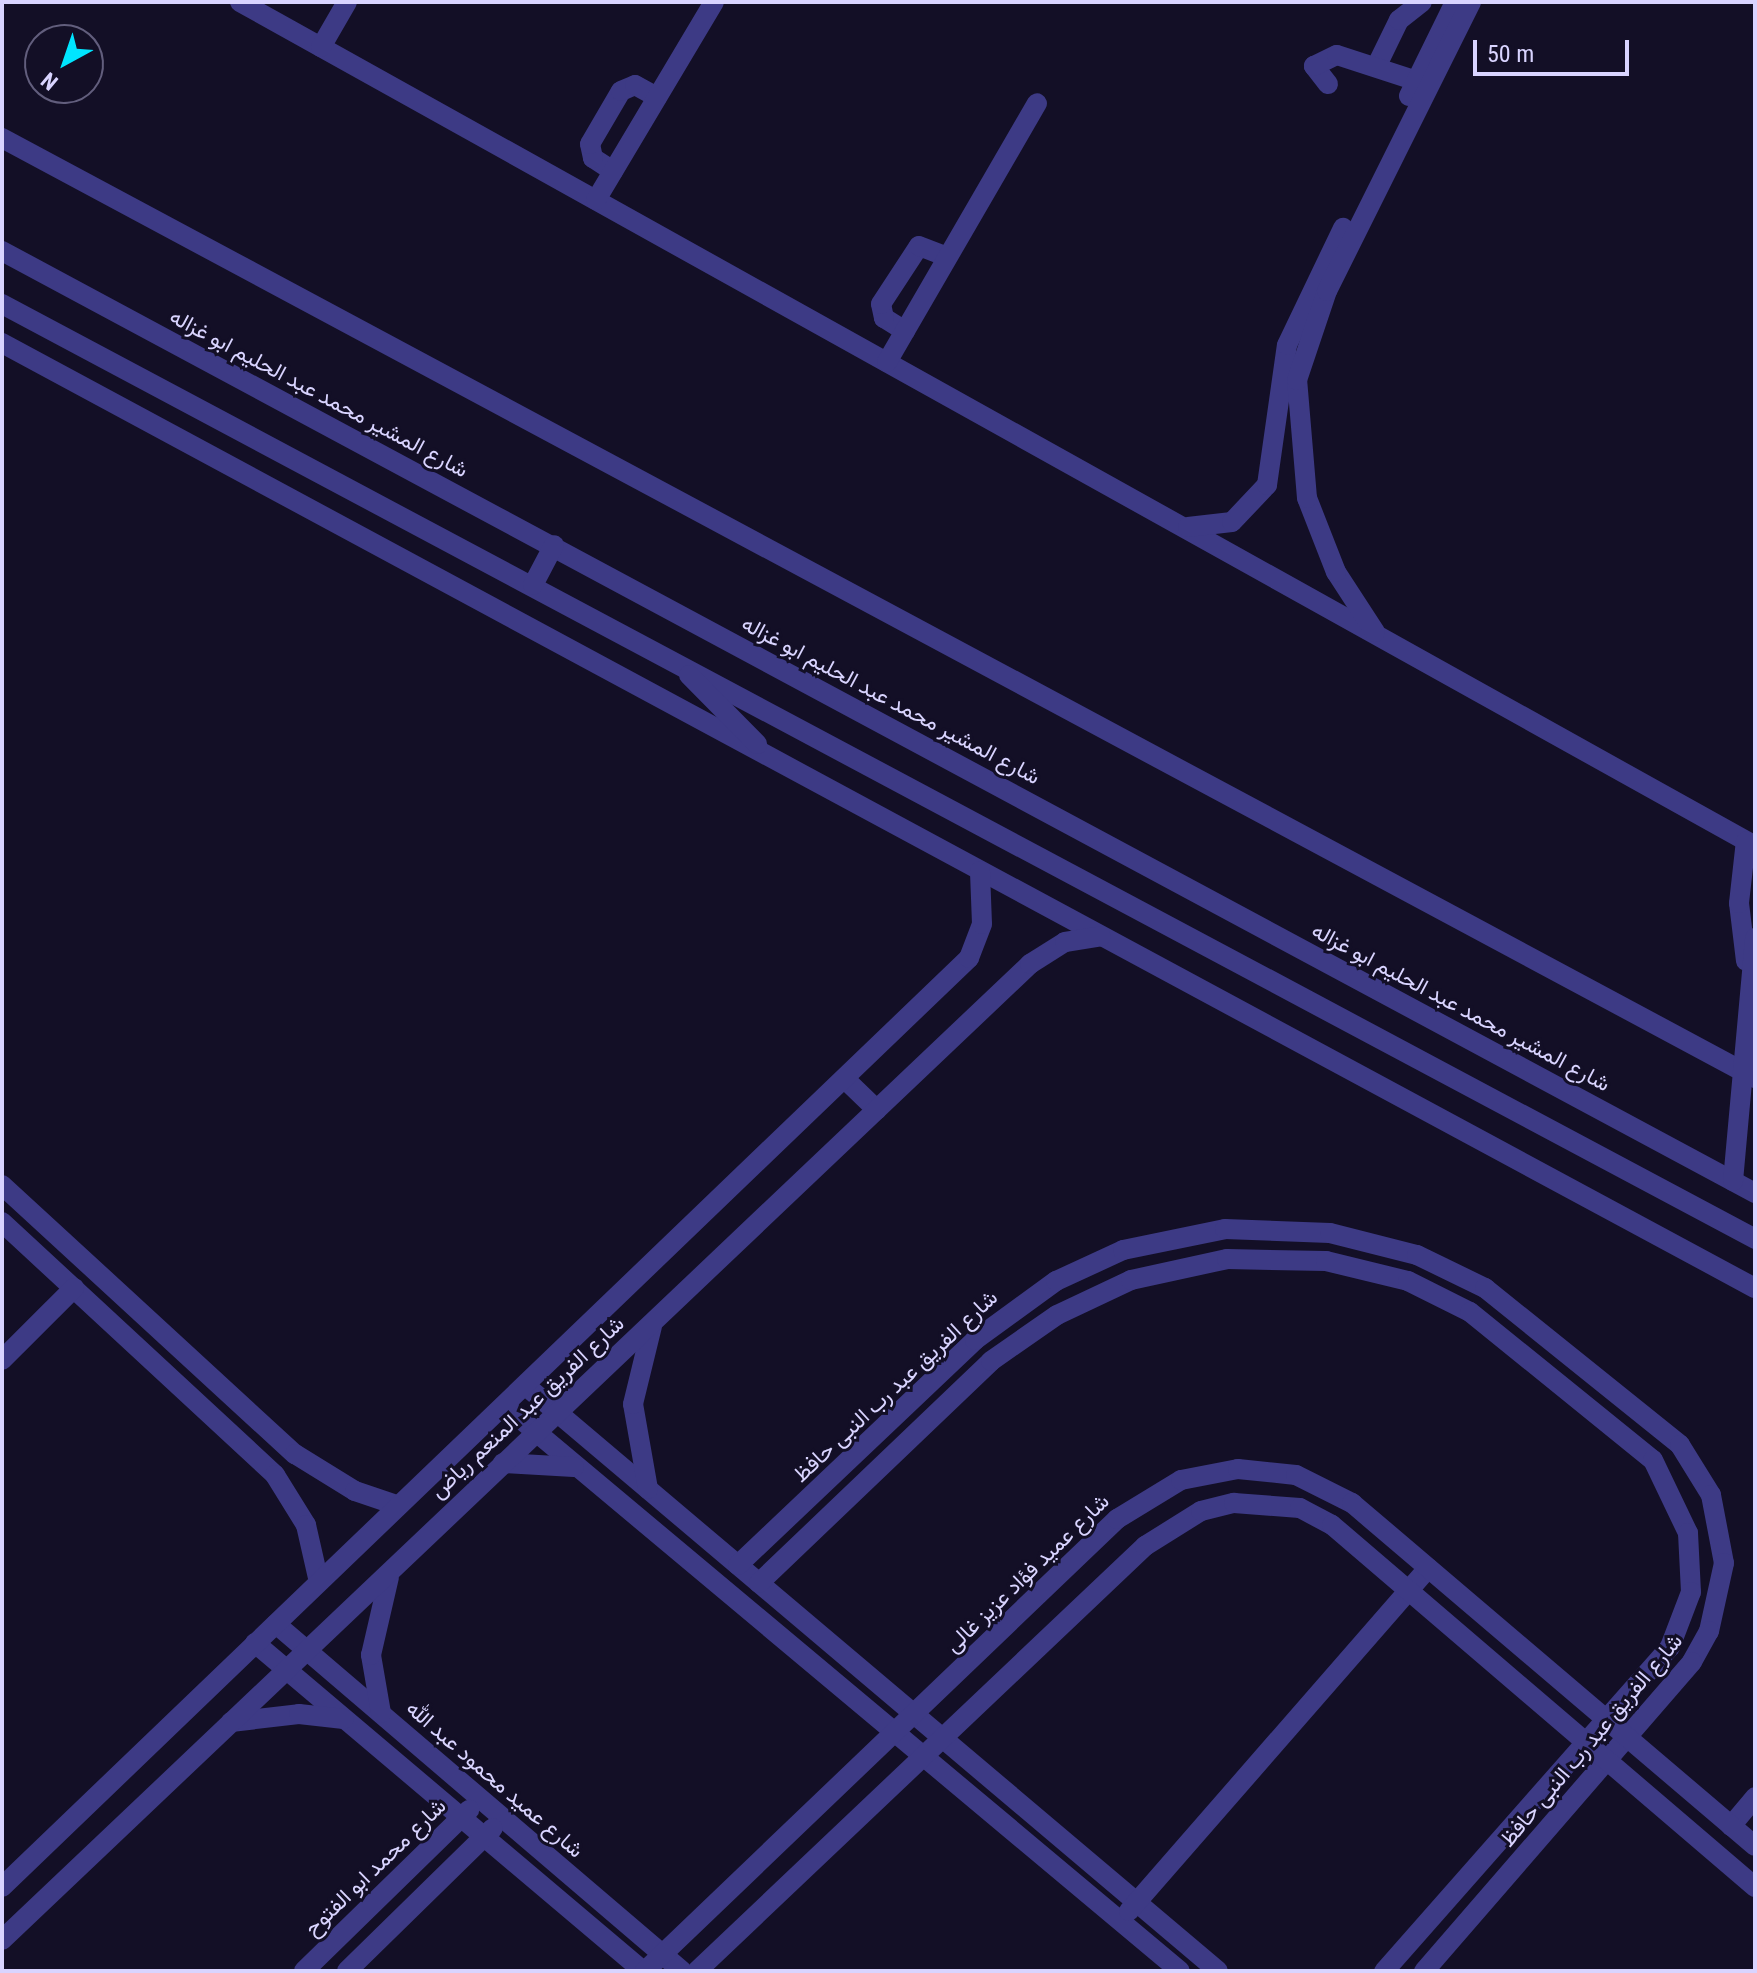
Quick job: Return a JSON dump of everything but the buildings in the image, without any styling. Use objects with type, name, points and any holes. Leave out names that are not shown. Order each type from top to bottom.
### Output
[{"type":"street","points":[[240,2],[1751,843],[1739,903],[1747,965],[1748,1074],[1733,1181]]},
{"type":"street","points":[[321,47],[347,2]]},
{"type":"street","points":[[596,200],[714,2]]},
{"type":"street","points":[[1378,63],[1399,20],[1422,2]]},
{"type":"street","points":[[1182,526],[1232,522],[1267,485],[1287,345],[1455,2]]},
{"type":"street","points":[[1380,638],[1336,572],[1307,498],[1297,380],[1327,291],[1471,2]]},
{"type":"street","points":[[1328,84],[1314,73],[1319,60],[1346,56],[1378,63],[1417,81]]},
{"type":"street","points":[[613,171],[590,152],[613,104],[635,85],[657,97]]},
{"type":"street","points":[[887,362],[1037,103]]},
{"type":"street","points":[[2,138],[1748,1074]]},
{"type":"street","points":[[905,331],[884,318],[881,304],[919,246],[947,257]]},
{"type":"street","name":"شارع المشير محمد عبد الحليم ابو غزاله","points":[[2,251],[1755,1193]]},
{"type":"street","points":[[2,304],[1755,1239]]},
{"type":"street","points":[[3,345],[1755,1288]]},
{"type":"street","points":[[533,585],[554,545]]},
{"type":"street","points":[[675,661],[773,759]]},
{"type":"street","name":"شارع الفريق عبد المنعم رياض","points":[[2,1887],[319,1582],[848,1082],[969,958],[982,924],[980,871]]},
{"type":"street","name":"شارع الفريق عبد المنعم رياض","points":[[2,1940],[1041,955],[1101,936]]},
{"type":"street","points":[[1747,965],[1755,938]]},
{"type":"street","points":[[848,1082],[877,1110]]},
{"type":"street","points":[[2,1185],[295,1454],[344,1485],[399,1506]]},
{"type":"street","points":[[2,1222],[275,1475],[306,1525],[319,1582]]},
{"type":"street","name":"شارع الفريق عبد رب النبى حافظ","points":[[738,1565],[975,1340],[1056,1281],[1173,1236],[1225,1229],[1330,1233],[1417,1255],[1485,1288],[1662,1427],[1698,1469],[1720,1528],[1720,1598],[1692,1662],[1424,1971]]},
{"type":"street","name":"شارع الفريق عبد رب النبى حافظ","points":[[759,1583],[991,1361],[1057,1315],[1178,1267],[1227,1259],[1326,1261],[1408,1281],[1470,1312],[1639,1444],[1668,1482],[1688,1533],[1691,1592],[1670,1647],[1384,1971]]},
{"type":"street","points":[[2,1360],[74,1288]]},
{"type":"street","points":[[648,1489],[633,1404],[654,1320]]},
{"type":"street","points":[[526,1386],[1218,1971]]},
{"type":"street","points":[[505,1406],[1180,1971]]},
{"type":"street","points":[[503,1463],[546,1460],[578,1468]]},
{"type":"street","name":"شارع عميد فؤاد عزيز غالى","points":[[644,1971],[1117,1519],[1195,1476],[1267,1470],[1324,1484],[1428,1568],[1755,1846]]},
{"type":"street","points":[[697,1971],[1145,1546],[1201,1511],[1245,1503],[1300,1508],[1332,1525],[1755,1887]]},
{"type":"street","points":[[1120,1921],[1428,1568]]},
{"type":"street","points":[[381,1713],[372,1640],[392,1569]]},
{"type":"street","name":"شارع عميد محمود عبد الله","points":[[276,1624],[682,1971]]},
{"type":"street","points":[[255,1643],[644,1971]]},
{"type":"street","points":[[231,1722],[299,1714],[344,1719]]},
{"type":"street","points":[[1731,1826],[1755,1797]]},
{"type":"street","name":"شارع محمد ابو الفتوح","points":[[304,1971],[481,1799]]},
{"type":"street","points":[[347,1971],[503,1818]]}]
